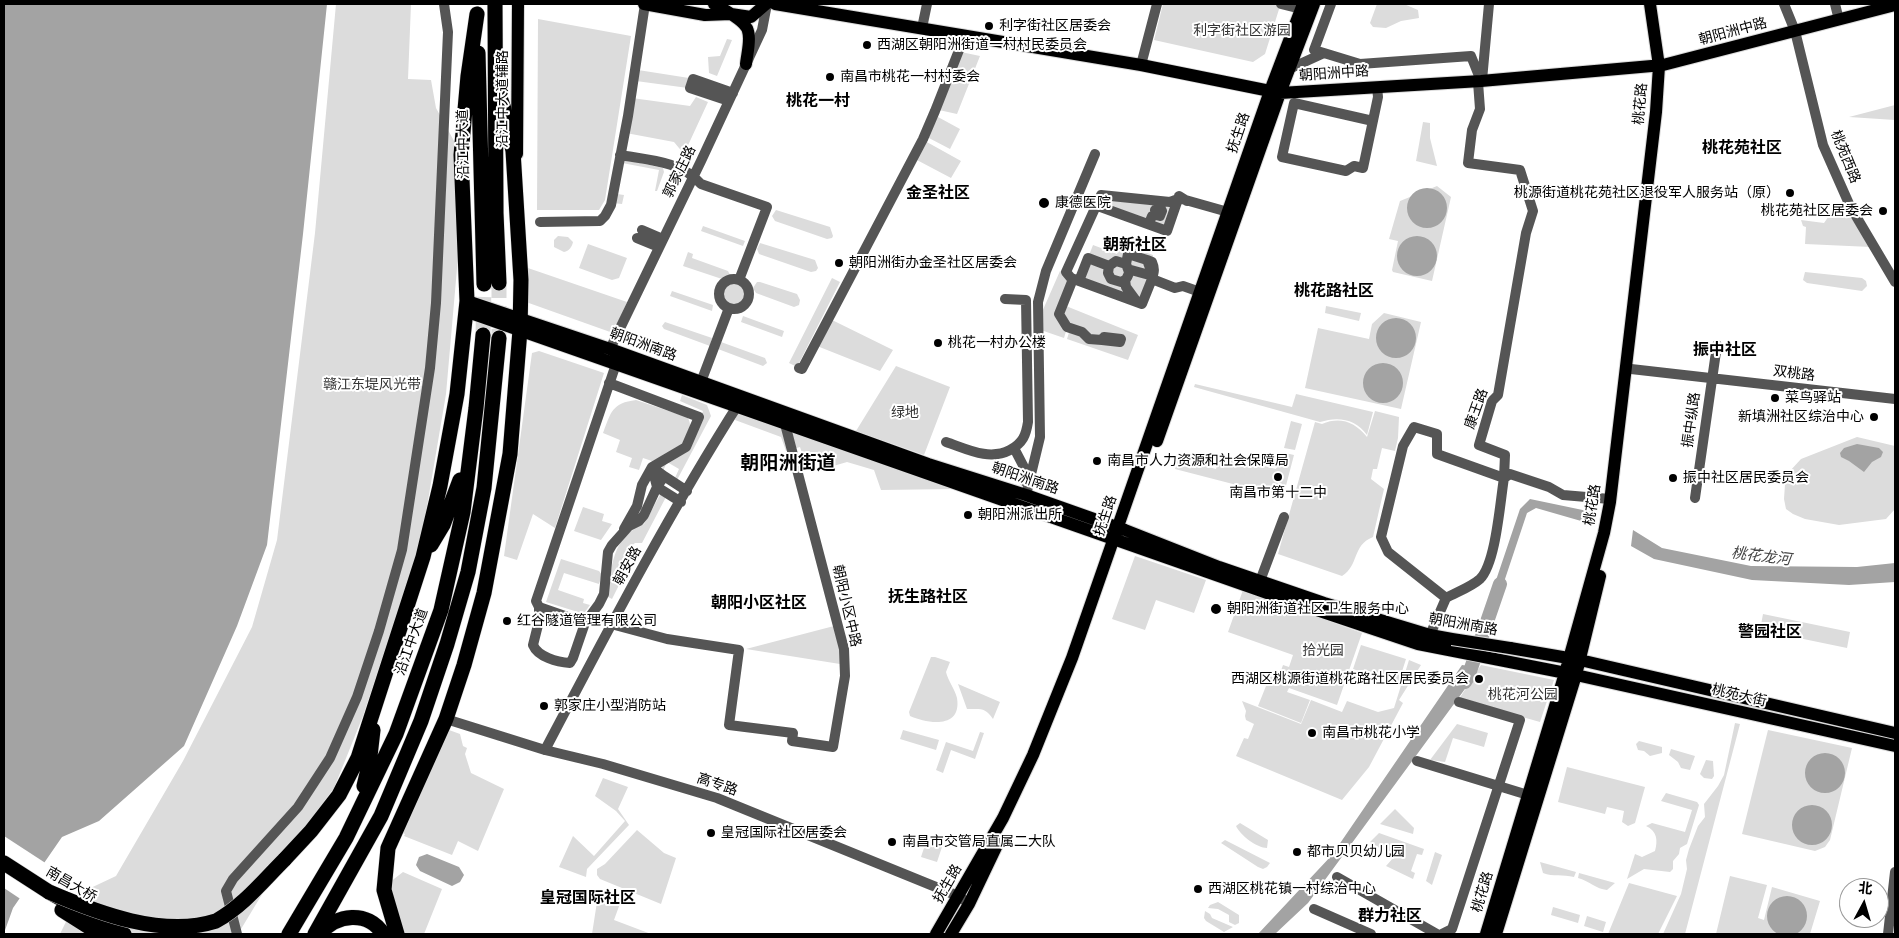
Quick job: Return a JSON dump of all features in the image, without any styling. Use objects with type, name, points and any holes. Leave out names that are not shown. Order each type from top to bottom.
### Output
[{"type":"highway","name":"沿江中大道","points":[[477,9],[491,283],[496,213],[495,4]]},
{"type":"highway","points":[[47,896],[120,923],[172,932],[193,929],[215,921],[241,903],[311,831],[339,795],[358,758],[423,558],[440,486],[457,394],[466,306],[461,155],[468,76],[477,9]]},
{"type":"highway","points":[[397,934],[384,890],[388,848],[446,719],[464,665],[484,593],[510,454],[521,324],[521,280],[517,194],[510,134],[496,86]]},
{"type":"highway","name":"沿江中大道","points":[[289,934],[346,838],[396,734],[441,610],[463,512],[483,335]]},
{"type":"highway","points":[[314,934],[381,816],[421,721],[447,644],[468,572],[484,488],[499,338]]},
{"type":"highway","points":[[423,558],[443,524],[457,491],[473,435]]},
{"type":"highway","points":[[447,644],[478,580],[495,532]]},
{"type":"highway","points":[[346,838],[369,765],[378,694]]},
{"type":"highway","name":"南昌大桥","points":[[4,862],[47,896],[102,934]]},
{"type":"highway","name":"南昌大桥","points":[[4,873],[124,934]]},
{"type":"highway","points":[[320,934],[338,919],[356,916],[372,922],[383,934]]},
{"type":"main road","points":[[644,4],[705,15],[731,14],[751,17],[766,4]]},
{"type":"main road","points":[[714,4],[731,14],[749,32],[746,64]]},
{"type":"main road","name":"朝阳洲中路","points":[[775,4],[1141,65],[1275,92],[1480,81],[1661,65],[1895,5]]},
{"type":"main road","points":[[1275,92],[1289,69],[1314,4]]},
{"type":"main road","points":[[1650,4],[1661,65]]},
{"type":"main road","points":[[1655,4],[1661,65]]},
{"type":"main road","points":[[1275,92],[1302,6]]},
{"type":"main road","name":"沿江中大道辅路","points":[[517,194],[519,7]]},
{"type":"main road","name":"桃花路","points":[[1496,934],[1615,516],[1662,102],[1661,65]]},
{"type":"main road","name":"桃花路","points":[[1574,659],[1604,533],[1610,499],[1661,65]]},
{"type":"main road","name":"抚生路","points":[[1120,535],[1200,292],[1228,212],[1275,92]]},
{"type":"main road","name":"抚生路","points":[[951,934],[963,900],[1033,754],[1120,535],[1275,92]]},
{"type":"main road","name":"朝阳洲南路","points":[[466,306],[521,324],[610,349],[701,382],[785,424],[1324,603],[1430,635],[1450,644],[1505,661],[1570,674]]},
{"type":"main road","name":"朝阳洲南路","points":[[521,324],[616,364],[1023,494],[1120,535],[1418,644],[1510,648],[1574,659]]},
{"type":"main road","name":"桃苑大街","points":[[1574,659],[1895,733]]},
{"type":"main road","name":"桃花路","points":[[1486,934],[1528,795],[1570,674]]},
{"type":"main road","name":"桃苑大街","points":[[1570,674],[1895,746]]},
{"type":"main road","name":"抚生路","points":[[936,934],[963,900]]},
{"type":"street","points":[[236,934],[226,892],[233,879],[298,807],[330,758],[357,697],[379,631],[402,550],[430,368],[436,303],[448,32],[444,4]]},
{"type":"street","points":[[540,222],[600,221],[611,205],[644,4]]},
{"type":"street","name":"郭家庄路","points":[[610,349],[762,30],[766,4]]},
{"type":"street","points":[[922,28],[927,4]]},
{"type":"street","points":[[1141,65],[1157,4]]},
{"type":"street","points":[[1281,4],[1302,6]]},
{"type":"street","points":[[1331,4],[1314,50],[1360,64],[1471,56],[1480,81]]},
{"type":"street","name":"康王路","points":[[1489,4],[1480,81],[1480,109],[1472,130],[1468,163],[1520,170],[1533,211],[1526,233],[1498,395],[1492,401],[1479,446],[1505,455],[1504,478]]},
{"type":"street","name":"桃苑西路","points":[[1784,4],[1795,31],[1823,145],[1850,206],[1895,282]]},
{"type":"street","points":[[1835,4],[1839,20]]},
{"type":"street","points":[[923,138],[919,137],[799,368],[802,369],[923,138],[965,35]]},
{"type":"street","points":[[1289,69],[1324,53]]},
{"type":"street","points":[[1373,121],[1294,103],[1282,157],[1346,171],[1354,166],[1363,168],[1373,121],[1378,97],[1377,87]]},
{"type":"street","points":[[1023,494],[1040,436],[1038,302],[1046,271],[1095,154]]},
{"type":"street","points":[[620,155],[674,165],[694,176],[701,184],[767,207],[739,280]]},
{"type":"street","points":[[1140,303],[1076,280],[1066,272],[1101,196],[1167,206],[1228,212]]},
{"type":"street","points":[[1095,206],[1167,231],[1167,206]]},
{"type":"street","points":[[639,234],[661,243]]},
{"type":"street","points":[[1128,254],[1152,262],[1154,268],[1152,278],[1140,303],[1126,288],[1128,254]]},
{"type":"street","points":[[1102,340],[1089,339],[1082,332],[1067,328],[1059,314],[1088,258],[1109,266]]},
{"type":"street","points":[[1126,272],[1116,261],[1109,266],[1108,274],[1111,279],[1121,282],[1126,272],[1130,270],[1175,288],[1182,286],[1200,292]]},
{"type":"street","points":[[739,280],[747,288],[748,298],[743,306],[734,309],[729,308],[722,302],[719,293],[720,288],[727,281],[739,280]]},
{"type":"street","points":[[946,442],[981,454],[995,455],[1014,448],[1022,441],[1026,434],[1028,422],[1026,300],[1005,299]]},
{"type":"street","points":[[701,382],[729,308]]},
{"type":"street","name":"振中纵路","points":[[1695,498],[1716,345]]},
{"type":"street","points":[[616,364],[536,601],[540,614],[533,645],[538,654],[570,663],[585,623],[604,594],[608,552],[629,526],[644,516],[664,476]]},
{"type":"street","name":"双桃路","points":[[1631,369],[1895,399]]},
{"type":"street","points":[[609,383],[699,416],[686,447],[652,468],[642,485],[637,506],[620,536]]},
{"type":"street","name":"朝安路","points":[[545,750],[611,624],[680,502],[740,403]]},
{"type":"street","name":"朝阳小区中路","points":[[611,624],[667,639],[739,650],[729,725],[793,733],[792,741],[833,747],[845,676],[844,649],[785,424]]},
{"type":"street","points":[[1446,598],[1388,552],[1381,537],[1403,446],[1414,427],[1437,434],[1437,454],[1504,478]]},
{"type":"street","points":[[1014,448],[1026,473],[1023,494]]},
{"type":"street","points":[[652,468],[687,491]]},
{"type":"street","points":[[652,468],[657,487],[680,502]]},
{"type":"street","points":[[1430,635],[1446,598],[1480,579],[1487,568],[1492,553],[1504,478],[1510,474],[1549,487],[1563,495],[1610,499]]},
{"type":"street","points":[[1260,581],[1284,517]]},
{"type":"street","points":[[539,607],[585,623]]},
{"type":"street","points":[[1442,934],[1452,929],[1520,720],[1459,702]]},
{"type":"street","name":"高专路","points":[[446,719],[545,750],[603,764],[717,798],[963,900]]},
{"type":"street","points":[[1417,761],[1528,795]]},
{"type":"street","points":[[1888,934],[1895,872]]},
{"type":"street","points":[[1337,877],[1437,934]]},
{"type":"street","points":[[1314,909],[1371,934]]},
{"type":"green space","name":"赣江东堤风光带","points":[[336,4],[411,4],[408,79],[431,80],[436,108],[454,141],[458,257],[446,394],[421,542],[363,716],[334,788],[293,843],[238,934],[60,934],[80,893],[116,876],[183,761],[252,627],[277,540],[315,233]]},
{"type":"green space","name":"利字街社区游园","points":[[1163,4],[1273,4],[1280,6],[1265,54],[1253,62],[1154,40]]},
{"type":"green space","points":[[1377,4],[1404,4],[1418,10],[1419,18],[1401,21],[1386,28],[1373,27],[1370,23]]},
{"type":"green space","points":[[538,19],[631,36],[605,200],[599,210],[537,210]]},
{"type":"green space","points":[[727,39],[732,40],[717,76],[709,73],[708,57],[720,56]]},
{"type":"green space","points":[[961,52],[980,56],[957,114],[939,110]]},
{"type":"green space","points":[[638,70],[689,78],[688,88],[636,81]]},
{"type":"green space","points":[[696,97],[708,102],[684,154],[674,142],[626,133],[632,98],[690,106]]},
{"type":"green space","points":[[1895,105],[1895,120],[1849,117]]},
{"type":"green space","points":[[938,117],[960,129],[950,149],[927,137]]},
{"type":"green space","points":[[1423,122],[1430,123],[1430,138],[1437,166],[1416,161]]},
{"type":"green space","points":[[925,141],[961,161],[951,178],[915,159]]},
{"type":"green space","points":[[622,159],[663,168],[664,172],[657,191],[655,191],[659,170],[622,163],[617,194],[624,195],[622,204],[613,203]]},
{"type":"green space","points":[[1437,186],[1451,197],[1432,281],[1393,272],[1398,241],[1389,239],[1400,201]]},
{"type":"green space","points":[[1101,195],[1173,204],[1168,227],[1096,203]]},
{"type":"green space","points":[[1843,206],[1871,247],[1805,244],[1806,227],[1803,226],[1801,220],[1824,223],[1833,210]]},
{"type":"green space","points":[[776,210],[830,227],[833,236],[827,239],[775,221],[772,216]]},
{"type":"green space","points":[[703,226],[745,241],[743,246],[701,231]]},
{"type":"green space","points":[[558,236],[568,237],[573,242],[567,251],[564,252],[554,247],[554,240]]},
{"type":"green space","points":[[1108,239],[1153,255],[1150,275],[1140,303],[1075,283],[1066,306],[1138,335],[1128,360],[1067,339],[1070,329],[1067,328],[1064,338],[1035,328],[1060,271],[1079,281],[1093,245],[1117,254],[1119,249],[1106,244]]},
{"type":"green space","points":[[760,243],[815,260],[818,268],[816,271],[811,272],[759,254],[757,249]]},
{"type":"green space","points":[[588,244],[627,258],[619,278],[612,280],[579,268]]},
{"type":"green space","points":[[688,252],[693,254],[692,258],[728,271],[730,275],[725,280],[683,266]]},
{"type":"green space","points":[[525,267],[627,302],[613,333],[526,302]]},
{"type":"green space","points":[[1805,272],[1862,278],[1866,281],[1867,286],[1862,291],[1807,283],[1803,280]]},
{"type":"green space","points":[[832,278],[840,282],[797,367],[789,363]]},
{"type":"green space","points":[[734,282],[739,283],[745,289],[745,299],[739,305],[734,306],[729,305],[723,299],[722,294],[723,289],[729,283]]},
{"type":"green space","points":[[757,282],[797,294],[800,300],[799,305],[794,307],[756,293],[753,288]]},
{"type":"green space","points":[[672,291],[713,305],[712,311],[670,296]]},
{"type":"green space","points":[[1326,306],[1361,313],[1359,321],[1325,313]]},
{"type":"green space","points":[[1384,313],[1421,322],[1401,409],[1305,388],[1318,328],[1369,339],[1372,324]]},
{"type":"green space","points":[[743,316],[784,331],[782,337],[741,322]]},
{"type":"green space","points":[[830,319],[893,350],[880,371],[817,346]]},
{"type":"green space","points":[[665,322],[712,338],[710,346],[664,329],[662,326]]},
{"type":"green space","points":[[721,342],[765,358],[767,363],[763,366],[718,349]]},
{"type":"green space","points":[[539,351],[604,373],[555,528],[533,514],[517,560],[504,556],[532,353]]},
{"type":"green space","name":"绿地","points":[[896,366],[950,387],[924,455],[856,431]]},
{"type":"green space","points":[[1195,384],[1292,407],[1296,394],[1373,412],[1367,435],[1358,425],[1346,420],[1333,419],[1320,422],[1194,387]]},
{"type":"green space","points":[[682,395],[707,405],[711,416],[677,480],[675,478],[679,469],[667,462],[687,450],[703,411],[680,401]]},
{"type":"green space","points":[[636,400],[687,417],[690,424],[684,447],[652,461],[643,458],[639,470],[629,467],[632,458],[616,452],[620,440],[603,433],[608,419],[617,406]]},
{"type":"green space","points":[[738,411],[955,489],[881,490],[874,470],[847,462],[823,469],[817,452],[803,456],[800,447],[786,451],[781,437],[735,420]]},
{"type":"green space","points":[[1375,411],[1399,417],[1395,451],[1382,448],[1377,469],[1373,469],[1371,479],[1384,489],[1373,537],[1366,541],[1358,550],[1351,567],[1342,576],[1278,554],[1315,422],[1322,424],[1335,421],[1347,422],[1367,437]]},
{"type":"green space","points":[[1291,421],[1302,424],[1295,450],[1284,448]]},
{"type":"green space","points":[[1857,437],[1895,446],[1895,509],[1886,519],[1839,525],[1805,519],[1786,509],[1784,499],[1785,484],[1789,472],[1801,459]]},
{"type":"green space","points":[[1281,452],[1294,455],[1283,497],[1175,469],[1178,459],[1216,469],[1220,455],[1276,469]]},
{"type":"green space","points":[[667,462],[663,471],[662,465]]},
{"type":"green space","points":[[661,493],[666,497],[642,543],[635,543],[628,549],[633,557],[612,599],[608,597],[610,575],[619,545],[633,529],[644,524]]},
{"type":"green space","points":[[583,507],[604,514],[602,521],[612,524],[601,540],[574,531]]},
{"type":"green space","points":[[1135,556],[1206,580],[1194,613],[1156,600],[1145,630],[1112,619]]},
{"type":"green space","points":[[561,559],[599,571],[602,575],[599,584],[564,573],[558,590],[584,599],[583,603],[590,605],[585,612],[581,613],[546,602]]},
{"type":"green space","name":"拾光园","points":[[1243,590],[1362,633],[1337,705],[1289,688],[1287,692],[1310,700],[1301,723],[1258,706],[1270,676],[1278,679],[1283,665],[1289,667],[1293,655],[1228,632]]},
{"type":"green space","points":[[1763,614],[1850,632],[1847,648],[1760,630]]},
{"type":"green space","points":[[834,626],[842,649],[840,664],[746,649]]},
{"type":"green space","points":[[1361,645],[1406,659],[1398,684],[1353,669]]},
{"type":"green space","points":[[931,657],[950,662],[946,672],[957,698],[957,708],[954,715],[942,722],[917,719],[910,716],[909,712]]},
{"type":"green space","points":[[1409,660],[1421,665],[1399,700],[1403,703],[1369,767],[1342,800],[1236,756],[1244,738],[1248,739],[1254,724],[1246,720],[1246,711],[1242,701],[1301,724],[1311,700],[1342,712],[1347,701],[1378,712],[1394,708]]},
{"type":"green space","name":"桃花河公园","points":[[1481,665],[1554,680],[1540,722],[1459,699]]},
{"type":"green space","points":[[958,684],[1000,702],[993,719],[988,712],[967,709]]},
{"type":"green space","points":[[1735,723],[1740,724],[1685,934],[1663,934],[1681,894],[1687,869],[1686,860],[1689,849],[1698,826],[1705,817],[1704,804],[1724,775]]},
{"type":"green space","points":[[1457,724],[1488,733],[1484,747],[1453,738],[1445,762],[1430,760]]},
{"type":"green space","points":[[449,730],[460,734],[463,746],[467,748],[465,754],[471,773],[504,789],[478,851],[458,841],[452,855],[404,836],[405,834],[403,833]]},
{"type":"green space","points":[[903,730],[939,740],[936,750],[900,739]]},
{"type":"green space","points":[[1768,730],[1852,748],[1830,840],[1825,847],[1815,851],[1742,834]]},
{"type":"green space","points":[[980,732],[984,733],[975,759],[951,750],[943,773],[936,770],[946,742],[973,751]]},
{"type":"green space","points":[[1639,741],[1662,747],[1662,753],[1650,756],[1644,751],[1638,750],[1636,744]]},
{"type":"green space","points":[[1671,749],[1695,756],[1690,770],[1681,768],[1678,762],[1669,755]]},
{"type":"green space","points":[[1706,760],[1713,761],[1714,776],[1712,779],[1704,778],[1700,774]]},
{"type":"green space","points":[[1567,767],[1645,787],[1635,823],[1628,826],[1622,822],[1624,811],[1607,807],[1605,814],[1558,802]]},
{"type":"green space","points":[[603,778],[628,787],[618,809],[629,825],[587,869],[586,877],[559,867],[573,836],[594,856],[625,821],[616,811],[595,796]]},
{"type":"green space","points":[[1666,793],[1697,802],[1699,805],[1687,844],[1680,848],[1679,854],[1673,861],[1673,869],[1670,872],[1644,869],[1627,879],[1635,854],[1642,857],[1655,851],[1656,836],[1646,826],[1652,823],[1685,832],[1692,810],[1661,801]]},
{"type":"green space","points":[[1395,809],[1414,828],[1413,834],[1380,824]]},
{"type":"green space","points":[[1240,823],[1268,840],[1267,848],[1258,846],[1245,837],[1236,826]]},
{"type":"green space","points":[[637,830],[664,853],[676,858],[661,904],[600,879],[597,875],[597,869],[605,864]]},
{"type":"green space","points":[[1379,833],[1424,849],[1422,855],[1417,854],[1411,871],[1415,873],[1413,879],[1386,866],[1394,857],[1370,842]]},
{"type":"green space","points":[[927,839],[943,844],[937,862],[921,857]]},
{"type":"green space","points":[[1225,840],[1270,863],[1263,869],[1258,867],[1221,843]]},
{"type":"green space","points":[[1435,852],[1442,855],[1432,885],[1426,881]]},
{"type":"green space","points":[[1540,862],[1576,872],[1574,877],[1543,873]]},
{"type":"green space","points":[[403,872],[442,889],[424,934],[403,934],[390,891],[390,882]]},
{"type":"green space","points":[[1579,873],[1615,883],[1607,890],[1603,889],[1578,878]]},
{"type":"green space","points":[[1730,876],[1767,885],[1758,918],[1764,920],[1772,887],[1820,901],[1810,934],[1716,934]]},
{"type":"green space","points":[[1629,883],[1677,896],[1658,934],[1608,934]]},
{"type":"green space","points":[[599,889],[622,898],[614,920],[651,934],[592,934]]},
{"type":"green space","points":[[1218,902],[1239,915],[1239,923],[1235,925],[1229,922],[1229,915],[1218,909],[1208,908],[1210,905]]},
{"type":"green space","points":[[1553,907],[1580,915],[1578,923],[1551,915]]},
{"type":"green space","points":[[1205,911],[1212,918],[1233,927],[1224,932],[1206,921],[1204,918]]},
{"type":"green space","points":[[1587,916],[1606,922],[1603,932],[1584,926]]},
{"type":"shaded area","points":[[4,4],[327,4],[267,545],[237,626],[184,746],[99,821],[62,837],[13,908],[4,933]]},
{"type":"shaded area","points":[[1431,188],[1438,191],[1444,197],[1447,208],[1446,216],[1438,225],[1431,228],[1423,228],[1416,225],[1408,216],[1407,204],[1410,197],[1419,189]]},
{"type":"shaded area","points":[[1421,236],[1428,239],[1434,245],[1437,256],[1436,264],[1428,273],[1421,276],[1413,276],[1406,273],[1398,264],[1397,252],[1400,245],[1409,237]]},
{"type":"shaded area","points":[[1400,318],[1407,321],[1413,327],[1416,338],[1415,346],[1407,355],[1400,358],[1392,358],[1385,355],[1377,346],[1376,334],[1379,327],[1388,319]]},
{"type":"shaded area","points":[[1387,363],[1394,366],[1400,372],[1403,383],[1402,391],[1394,400],[1387,403],[1379,403],[1372,400],[1364,391],[1363,379],[1366,372],[1375,364]]},
{"type":"shaded area","points":[[1857,444],[1879,448],[1883,452],[1881,457],[1872,462],[1864,472],[1841,457],[1840,453],[1844,448]]},
{"type":"shaded area","points":[[1530,499],[1597,513],[1595,525],[1536,508],[1527,513],[1497,603],[1489,601],[1520,509]]},
{"type":"shaded area","points":[[1633,530],[1662,548],[1751,566],[1857,567],[1895,563],[1895,582],[1849,585],[1752,580],[1654,559],[1631,546]]},
{"type":"shaded area","points":[[1462,665],[1476,667],[1473,678],[1308,903],[1275,934],[1258,934],[1332,855]]},
{"type":"shaded area","points":[[1829,753],[1836,756],[1842,762],[1845,773],[1844,781],[1836,790],[1829,793],[1821,793],[1814,790],[1806,781],[1805,769],[1808,762],[1817,754]]},
{"type":"shaded area","points":[[1816,805],[1823,808],[1829,814],[1832,825],[1831,833],[1823,842],[1816,845],[1808,845],[1801,842],[1793,833],[1792,821],[1795,814],[1804,806]]},
{"type":"shaded area","points":[[427,854],[459,867],[464,875],[460,882],[452,886],[420,871],[416,865],[419,857]]},
{"type":"shaded area","points":[[1791,896],[1798,899],[1804,905],[1807,916],[1806,924],[1798,933],[1791,936],[1783,936],[1776,933],[1768,924],[1767,912],[1770,905],[1779,897]]},
{"type":"pier","points":[[4,836],[47,864],[22,900],[4,888]]},
{"type":"waterway","points":[[1465,682],[1500,584]]},
{"type":"tunnel","points":[[499,283],[499,338]]},
{"type":"tunnel","points":[[483,335],[484,284]]},
{"type":"place","name":"利字街社区居委会","points":[[989,26]]},
{"type":"place","name":"西湖区朝阳洲街道一村村民委员会","points":[[867,45]]},
{"type":"place","name":"南昌市桃花一村村委会","points":[[830,77]]},
{"type":"place","name":"桃源街道桃花苑社区退役军人服务站（原）","points":[[1790,193]]},
{"type":"place","name":"康德医院","points":[[1044,203]]},
{"type":"place","name":"桃花苑社区居委会","points":[[1883,211]]},
{"type":"place","name":"朝阳洲街办金圣社区居委会","points":[[839,263]]},
{"type":"place","name":"桃花一村办公楼","points":[[938,343]]},
{"type":"place","name":"菜鸟驿站","points":[[1775,398]]},
{"type":"place","name":"新填洲社区综治中心","points":[[1874,417]]},
{"type":"place","name":"南昌市人力资源和社会保障局","points":[[1097,461]]},
{"type":"place","name":"南昌市第十二中","points":[[1278,477]]},
{"type":"place","name":"振中社区居民委员会","points":[[1673,478]]},
{"type":"place","name":"朝阳洲派出所","points":[[968,515]]},
{"type":"place","name":"朝阳洲街道社区卫生服务中心","points":[[1216,609]]},
{"type":"place","name":"红谷隧道管理有限公司","points":[[507,621]]},
{"type":"place","name":"西湖区桃源街道桃花路社区居民委员会","points":[[1479,679]]},
{"type":"place","name":"郭家庄小型消防站","points":[[544,706]]},
{"type":"place","name":"南昌市桃花小学","points":[[1312,733]]},
{"type":"place","name":"皇冠国际社区居委会","points":[[711,833]]},
{"type":"place","name":"南昌市交管局直属二大队","points":[[892,842]]},
{"type":"place","name":"都市贝贝幼儿园","points":[[1297,852]]},
{"type":"place","name":"西湖区桃花镇一村综治中心","points":[[1198,889]]},
{"type":"district","name":"桃花一村","points":[[818,102]]},
{"type":"district","name":"桃花苑社区","points":[[1742,149]]},
{"type":"district","name":"金圣社区","points":[[938,194]]},
{"type":"district","name":"朝新社区","points":[[1135,246]]},
{"type":"district","name":"桃花路社区","points":[[1334,292]]},
{"type":"district","name":"振中社区","points":[[1725,351]]},
{"type":"district","name":"朝阳洲街道","points":[[788,464]]},
{"type":"district","name":"抚生路社区","points":[[928,598]]},
{"type":"district","name":"朝阳小区社区","points":[[759,604]]},
{"type":"district","name":"警园社区","points":[[1770,633]]},
{"type":"district","name":"皇冠国际社区","points":[[588,899]]},
{"type":"district","name":"群力社区","points":[[1390,917]]},
{"type":"water label","name":"桃花龙河","points":[[1761,557]]}]
